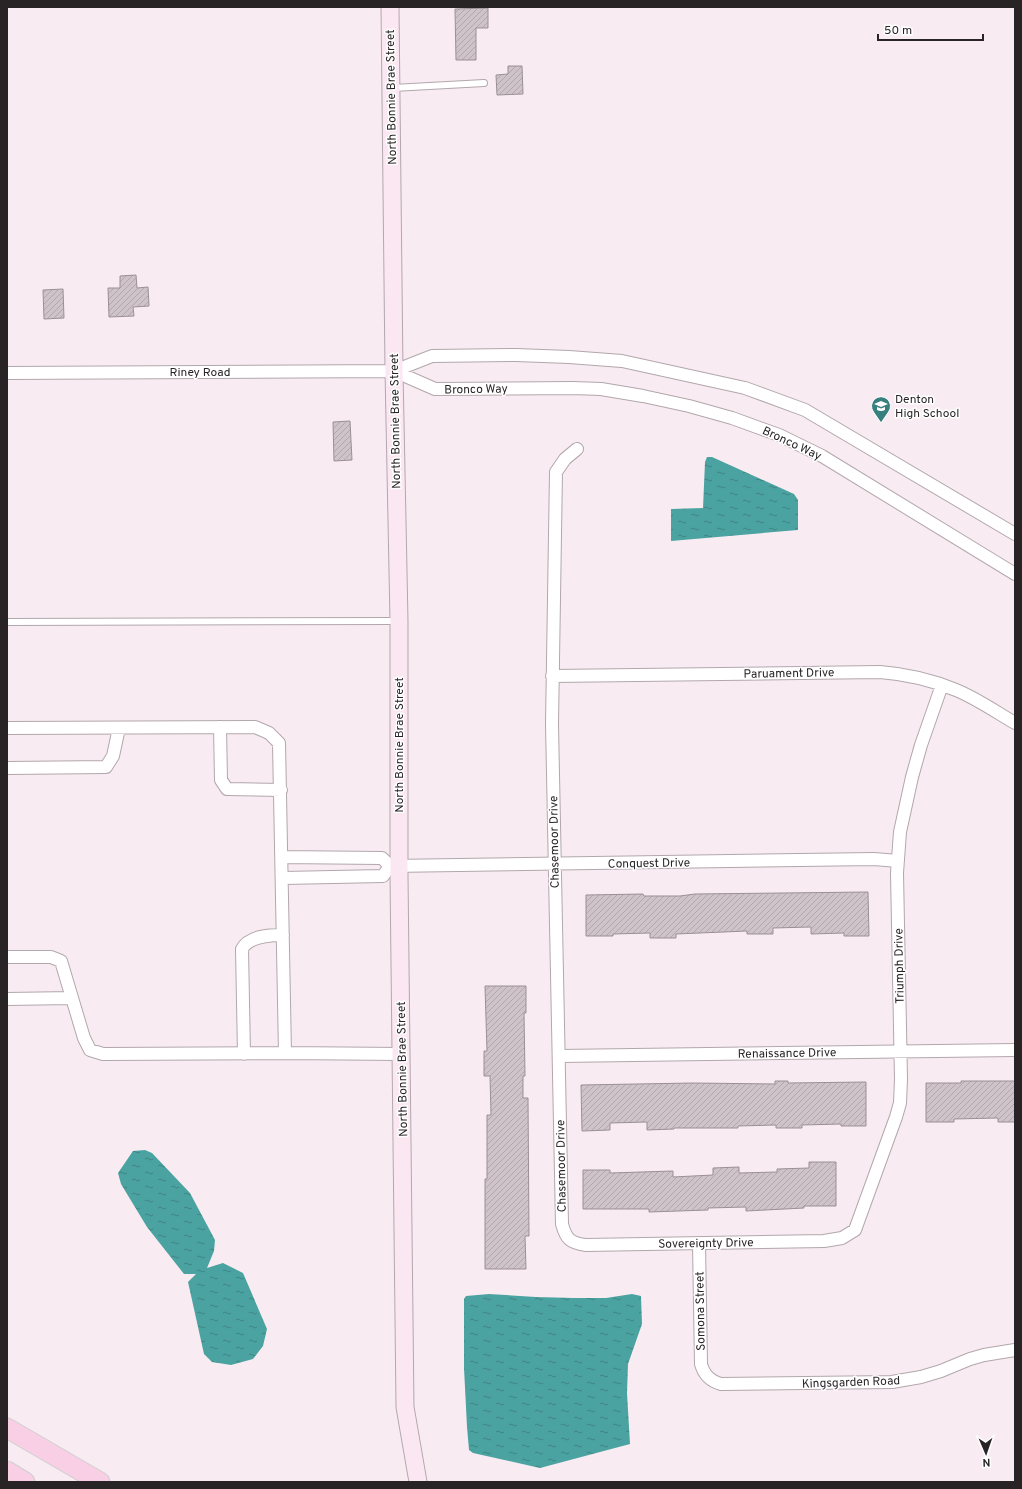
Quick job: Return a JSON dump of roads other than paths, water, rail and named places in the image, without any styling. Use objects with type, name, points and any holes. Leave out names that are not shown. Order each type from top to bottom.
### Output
[{"type":"main road","name":"North Bonnie Brae Street","points":[[390,7],[394,371],[399,621],[395,866],[401,1054],[405,1407],[418,1482]]},
{"type":"main road","points":[[7,1428],[100,1482]]},
{"type":"main road","points":[[7,1472],[25,1482]]},
{"type":"street","points":[[394,371],[432,356],[516,355],[569,357],[622,362],[745,388],[805,410],[1015,534]]},
{"type":"street","name":"Riney Road","points":[[7,373],[394,371]]},
{"type":"street","name":"Bronco Way","points":[[394,371],[435,389],[601,389],[689,406],[732,418],[779,435],[822,456],[1015,574]]},
{"type":"street","name":"Chasemoor Drive","points":[[570,1240],[565,1235],[562,1224],[552,676],[556,472],[565,459],[577,449]]},
{"type":"street","name":"Paruament Drive","points":[[552,676],[880,672],[912,676],[942,685],[968,696],[1015,724]]},
{"type":"street","name":"Triumph Drive","points":[[842,1238],[855,1230],[896,1117],[901,1092],[898,861],[900,832],[920,745],[942,685]]},
{"type":"street","points":[[220,727],[221,780],[227,789],[281,790]]},
{"type":"street","points":[[7,728],[255,727],[269,733],[279,743],[286,1053]]},
{"type":"street","points":[[7,768],[106,767],[113,756],[119,728]]},
{"type":"street","points":[[282,857],[382,858],[395,866],[383,876],[283,878]]},
{"type":"street","name":"Conquest Drive","points":[[395,866],[874,859],[898,861]]},
{"type":"street","points":[[244,1054],[242,949],[245,944],[264,936],[283,935]]},
{"type":"street","points":[[7,957],[51,957],[61,961],[84,1038],[90,1050],[103,1054],[401,1054]]},
{"type":"street","points":[[7,999],[72,998]]},
{"type":"street","name":"Renaissance Drive","points":[[559,1056],[1015,1050]]},
{"type":"street","name":"Sovereignty Drive","points":[[570,1240],[577,1244],[586,1245],[824,1241],[842,1238]]},
{"type":"street","name":"Somona Street","points":[[699,1243],[701,1364],[703,1371],[708,1378]]},
{"type":"street","name":"Kingsgarden Road","points":[[708,1378],[721,1384],[892,1382],[921,1377],[984,1355],[1015,1350]]},
{"type":"lane","points":[[391,88],[484,82]]},
{"type":"lane","points":[[7,622],[399,621]]},
{"type":"water","points":[[707,457],[712,457],[794,494],[798,500],[798,530],[671,541],[671,509],[703,508],[705,462]]},
{"type":"water","points":[[145,1150],[152,1153],[190,1193],[215,1240],[214,1251],[207,1268],[223,1263],[243,1273],[267,1329],[263,1346],[253,1359],[231,1365],[212,1362],[204,1354],[188,1282],[196,1274],[184,1274],[147,1227],[121,1184],[118,1173],[133,1151]]},
{"type":"water","points":[[489,1294],[574,1298],[606,1298],[632,1294],[641,1296],[642,1324],[628,1364],[627,1393],[630,1444],[540,1468],[473,1453],[469,1450],[464,1368],[464,1299],[466,1296]]},
{"type":"place","name":"Denton High School","points":[[881,423]]}]
